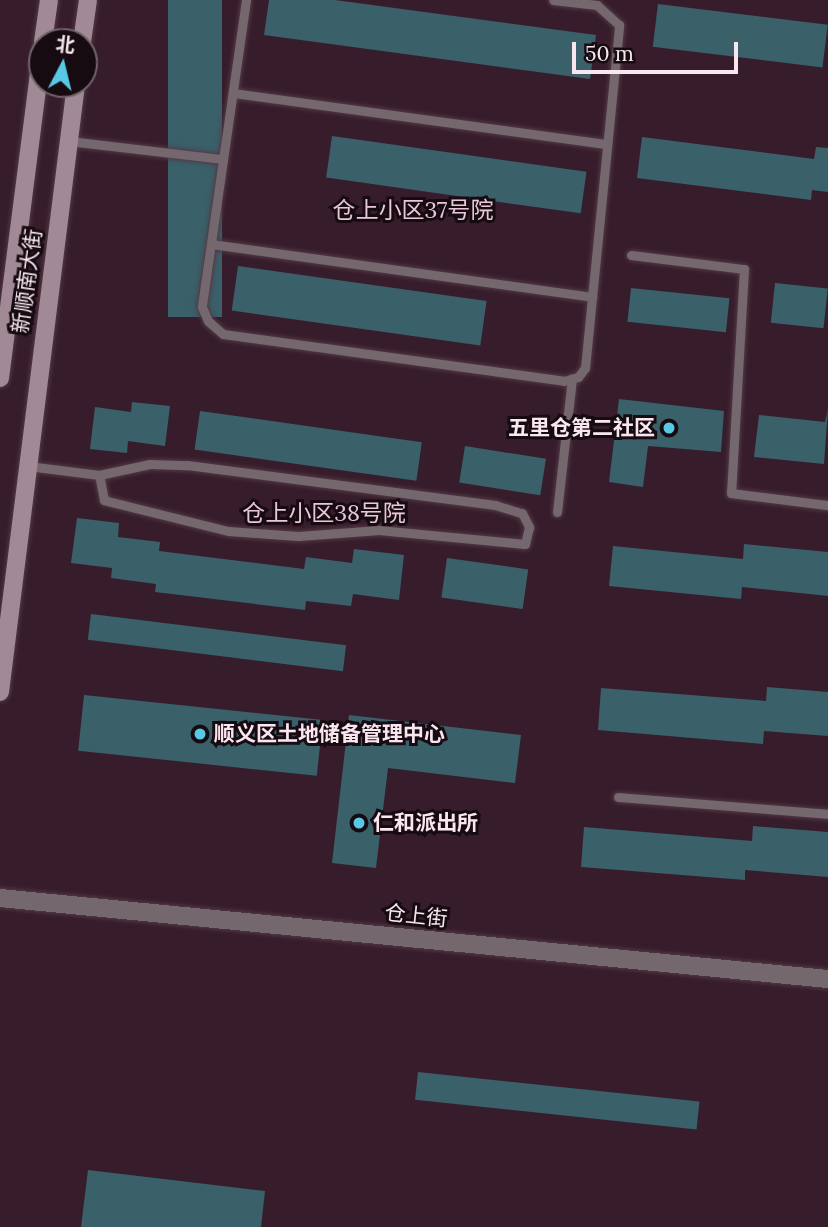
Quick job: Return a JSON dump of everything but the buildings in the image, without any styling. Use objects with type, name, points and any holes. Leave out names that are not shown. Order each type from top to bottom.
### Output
[{"type":"main road","points":[[45,28],[49,0]]},
{"type":"main road","points":[[84,28],[88,0]]},
{"type":"main road","name":"新顺南大街","points":[[0,378],[36,98]]},
{"type":"main road","name":"新顺南大街","points":[[0,692],[26,466],[74,98]]},
{"type":"street","name":"仓上街","points":[[0,898],[828,979]]},
{"type":"lane","points":[[246,0],[202,307],[223,334],[572,379]]},
{"type":"lane","points":[[553,0],[597,5],[620,24],[585,368],[572,379],[557,512]]},
{"type":"lane","points":[[233,93],[607,144]]},
{"type":"lane","points":[[69,141],[223,159]]},
{"type":"lane","points":[[211,244],[592,296]]},
{"type":"lane","points":[[631,255],[744,269],[731,493],[828,505]]},
{"type":"lane","points":[[26,466],[99,475],[150,464],[187,465],[495,505],[522,513],[529,527],[525,544],[379,530],[298,536],[228,531],[104,500],[99,475]]},
{"type":"lane","points":[[618,797],[828,814]]},
{"type":"place","name":"五里仓第二社区","points":[[669,428]]},
{"type":"place","name":"顺义区土地储备管理中心","points":[[200,734]]},
{"type":"place","name":"仁和派出所","points":[[359,823]]},
{"type":"district","name":"仓上小区37号院","points":[[413,210]]},
{"type":"district","name":"仓上小区38号院","points":[[324,513]]}]
